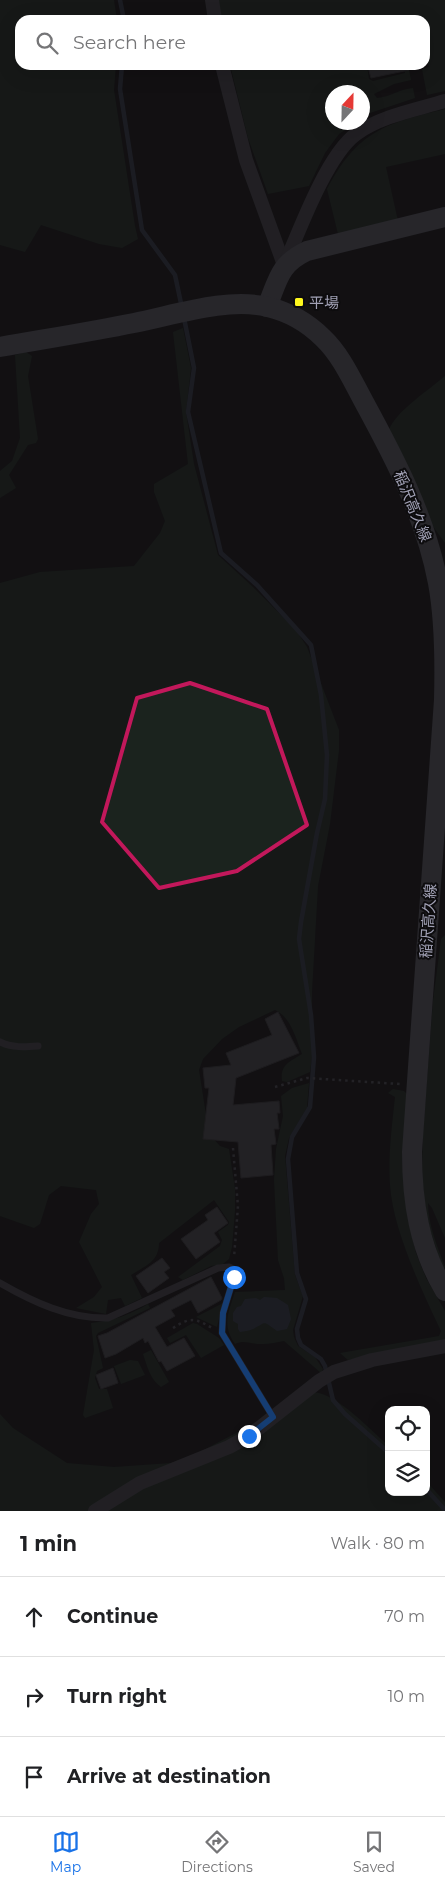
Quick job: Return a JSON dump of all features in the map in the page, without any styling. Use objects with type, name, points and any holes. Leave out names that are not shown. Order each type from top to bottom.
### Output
[{"type":"main road","points":[[267,307],[284,265],[295,256],[307,251],[445,217]]},
{"type":"main road","name":"稲沢高久線","points":[[0,347],[204,308],[236,305],[267,307],[297,318],[325,340],[351,377],[415,504],[438,583],[444,641],[444,700],[412,1152],[415,1204],[420,1234],[430,1264],[445,1291]]},
{"type":"street","points":[[212,0],[214,15]]},
{"type":"street","points":[[223,70],[246,160],[284,265]]},
{"type":"street","points":[[284,265],[328,169],[354,135],[374,124],[445,101]]},
{"type":"street","points":[[95,1511],[140,1483],[229,1447],[249,1436],[319,1381],[334,1372],[372,1360],[445,1346]]},
{"type":"lane","points":[[0,1042],[6,1045],[38,1046]]},
{"type":"lane","points":[[0,1283],[41,1305],[84,1317],[108,1318],[218,1268],[229,1267],[233,1269],[234,1277],[223,1313],[222,1333],[273,1417]]},
{"type":"path","points":[[275,1087],[307,1078],[416,1085]]},
{"type":"path","points":[[233,1148],[238,1206],[233,1269]]},
{"type":"path","points":[[172,1328],[183,1321],[197,1320],[222,1333]]},
{"type":"highlighted area","points":[[190,683],[267,709],[307,825],[237,871],[159,888],[102,822],[137,698]]},
{"type":"shaded area","points":[[0,0],[114,0],[116,15],[15,15],[15,70],[116,70],[114,90],[138,239],[122,248],[99,244],[41,225],[25,252],[0,245]]},
{"type":"shaded area","points":[[218,0],[445,0],[445,91],[427,95],[422,70],[430,70],[430,15],[221,15]]},
{"type":"shaded area","points":[[231,70],[368,70],[369,79],[373,81],[405,73],[405,70],[409,70],[411,80],[394,84],[374,94],[377,98],[413,88],[415,98],[370,113],[370,85],[325,85],[325,130],[345,130],[339,134],[325,153],[309,186],[268,194],[248,138]]},
{"type":"shaded area","points":[[445,109],[445,154],[386,167],[398,221],[338,234],[327,189],[350,154],[362,142],[389,126]]},
{"type":"shaded area","points":[[183,328],[191,368],[186,412],[194,464],[218,555],[296,630],[307,647],[339,730],[339,750],[330,824],[318,886],[310,1072],[287,1082],[282,1081],[282,1071],[286,1064],[302,1054],[289,1023],[281,1013],[275,1010],[239,1027],[222,1039],[203,1059],[199,1070],[209,1134],[220,1146],[229,1149],[235,1189],[232,1247],[229,1259],[223,1264],[211,1266],[183,1280],[178,1277],[220,1246],[222,1240],[218,1232],[228,1225],[229,1222],[214,1200],[159,1243],[157,1255],[154,1259],[131,1275],[142,1298],[125,1306],[121,1298],[108,1300],[106,1314],[76,1308],[94,1297],[102,1287],[79,1242],[91,1214],[99,1204],[96,1190],[61,1186],[49,1195],[40,1224],[34,1228],[0,1216],[0,583],[40,572],[134,566],[160,533],[165,521],[154,492],[154,484],[188,464],[173,332]]},
{"type":"shaded area","points":[[26,352],[32,356],[28,376],[38,439],[36,443],[28,445],[9,475],[16,488],[0,498],[0,471],[12,461],[20,438],[15,355]]},
{"type":"shaded area","points":[[445,376],[445,543],[432,525],[389,430],[405,408]]},
{"type":"shaded area","points":[[445,935],[445,1238],[428,1203],[432,1228],[445,1267],[443,1271],[425,1213],[422,1174],[423,1131],[433,1001],[441,939]]},
{"type":"shaded area","points":[[309,1083],[307,1108],[289,1138],[285,1156],[295,1275],[303,1296],[293,1330],[294,1337],[298,1346],[315,1357],[323,1369],[321,1373],[284,1341],[266,1344],[242,1342],[235,1344],[227,1325],[228,1313],[235,1292],[285,1290],[284,1278],[278,1260],[274,1180],[276,1149],[283,1116],[281,1096],[292,1088]]},
{"type":"shaded area","points":[[393,1089],[404,1091],[407,1094],[409,1223],[416,1253],[426,1278],[445,1311],[445,1341],[348,1360],[340,1353],[439,1336],[441,1331],[425,1298],[402,1240],[392,1203],[390,1163],[395,1097],[388,1093]]},
{"type":"shaded area","points":[[223,1303],[217,1327],[196,1317]]},
{"type":"shaded area","points":[[148,1304],[150,1308],[98,1333],[96,1336],[103,1368],[97,1371],[95,1378],[99,1389],[107,1389],[113,1408],[85,1418],[83,1415],[94,1350],[91,1323],[121,1317]]},
{"type":"shaded area","points":[[193,1323],[219,1338],[224,1345],[201,1358],[186,1335],[170,1343],[167,1338]]},
{"type":"shaded area","points":[[151,1350],[169,1382],[161,1387],[152,1376],[143,1354]]},
{"type":"shaded area","points":[[130,1360],[138,1361],[145,1375],[121,1384],[114,1366]]},
{"type":"shaded area","points":[[314,1392],[334,1399],[344,1406],[385,1442],[385,1496],[430,1496],[430,1485],[445,1502],[445,1511],[0,1511],[0,1414],[13,1428],[67,1463],[114,1467],[171,1463],[196,1454]]},
{"type":"water","points":[[264,1297],[277,1298],[288,1305],[291,1319],[287,1329],[277,1331],[265,1323],[251,1330],[240,1332],[238,1324],[233,1321],[233,1313],[237,1307],[241,1306],[245,1299],[256,1298],[260,1300]]},
{"type":"building","points":[[369,70],[409,70],[371,78]]},
{"type":"building","points":[[278,1012],[299,1053],[236,1078],[233,1105],[279,1101],[280,1113],[277,1113],[279,1129],[274,1129],[276,1144],[271,1145],[273,1175],[241,1178],[238,1142],[203,1139],[209,1088],[205,1088],[203,1068],[231,1065],[226,1053],[272,1035],[265,1019]]},
{"type":"building","points":[[217,1207],[228,1223],[214,1233],[220,1242],[196,1259],[181,1239],[208,1220],[205,1215]]},
{"type":"building","points":[[162,1258],[170,1268],[164,1272],[169,1278],[148,1293],[136,1276]]},
{"type":"building","points":[[211,1277],[222,1298],[221,1300],[198,1313],[191,1300],[171,1310],[175,1316],[155,1327],[167,1347],[184,1338],[195,1356],[167,1371],[161,1361],[159,1362],[148,1341],[145,1343],[143,1338],[116,1354],[105,1358],[98,1336],[107,1333]]},
{"type":"building","points":[[113,1368],[118,1383],[101,1389],[96,1375]]},
{"type":"waterway","points":[[120,0],[123,15]]},
{"type":"waterway","points":[[122,70],[120,89],[142,230],[175,275],[182,308]]},
{"type":"waterway","points":[[184,318],[194,368],[188,412],[221,553],[257,585],[311,645],[321,695],[327,755],[325,799],[317,833],[299,939],[311,1015],[314,1057],[310,1107],[292,1137],[288,1159],[297,1273],[306,1299],[297,1329],[301,1345],[321,1359],[325,1366],[333,1400],[345,1414],[387,1451]]},
{"type":"waterway","points":[[430,1493],[445,1510]]},
{"type":"place","name":"平場","points":[[299,302]]},
{"type":"route","points":[[234,1277],[223,1313],[222,1333],[273,1417],[249,1436]]}]
